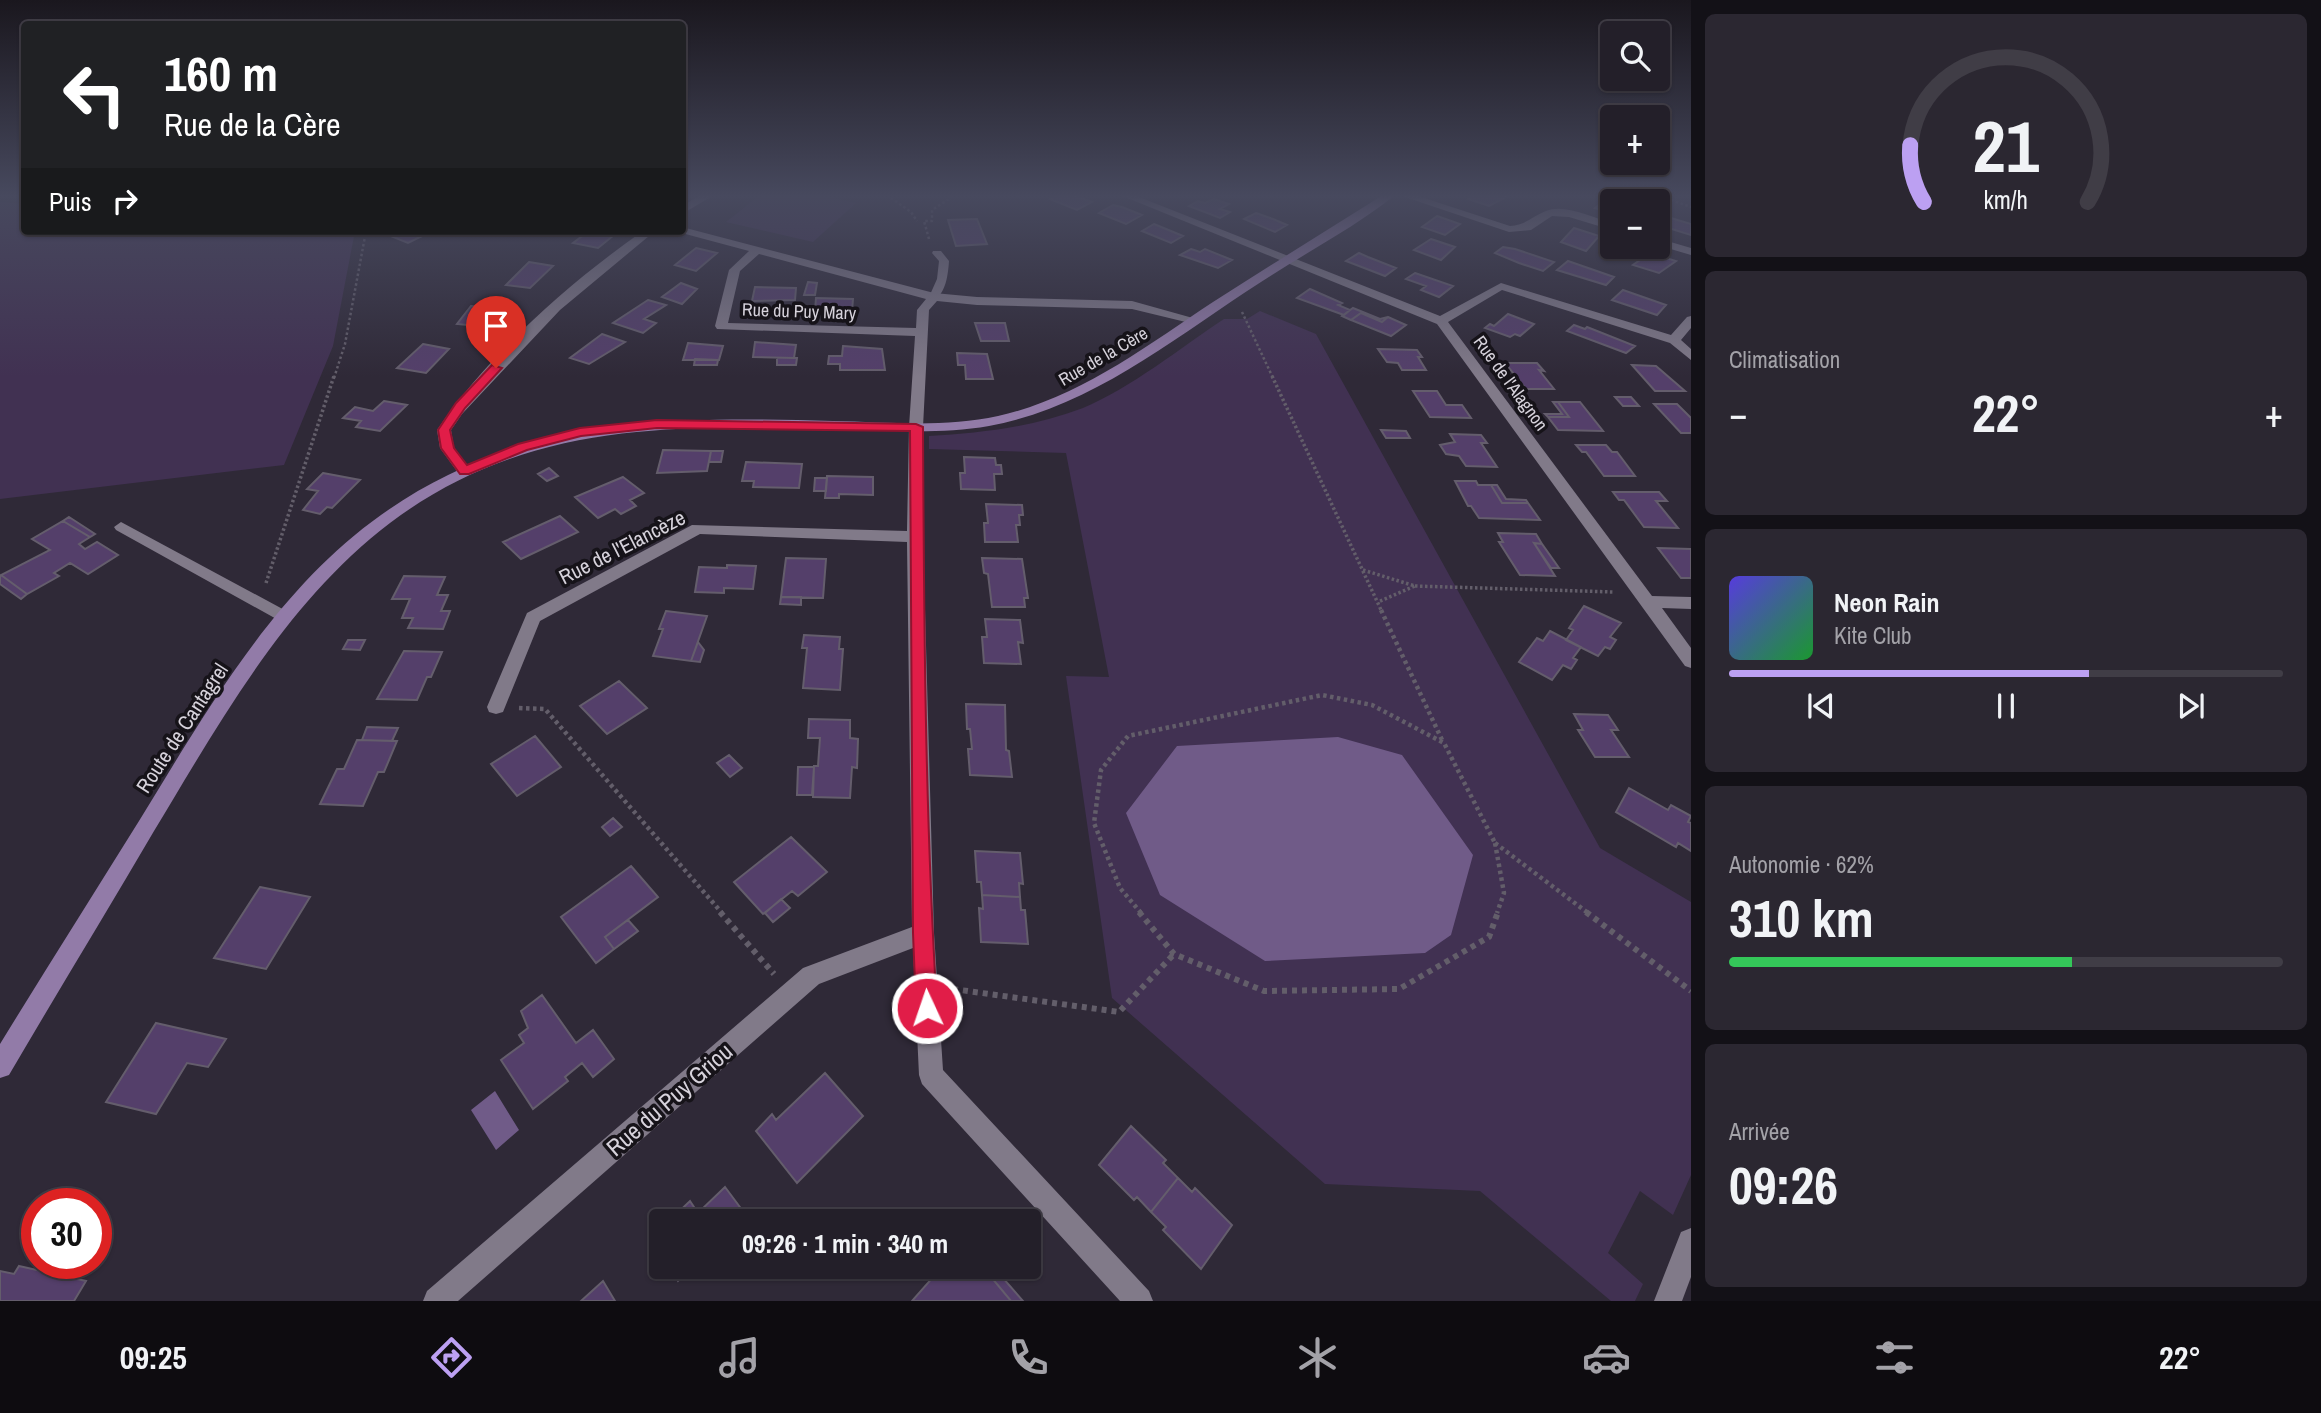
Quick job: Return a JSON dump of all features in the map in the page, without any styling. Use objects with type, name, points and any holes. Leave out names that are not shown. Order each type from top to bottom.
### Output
[{"type":"street","points":[[464,471],[447,448],[444,430],[460,406],[550,310],[614,256]]},
{"type":"street","name":"Rue du Puy Mary","points":[[751,256],[735,270],[721,326],[922,332]]},
{"type":"street","points":[[779,256],[934,297],[977,301],[1132,305],[1194,320]]},
{"type":"street","points":[[1274,256],[1441,320],[1501,286],[1674,340],[1691,356]]},
{"type":"street","name":"Rue de la Cère","points":[[464,471],[523,447],[580,432],[644,425],[916,427],[991,422],[1037,410],[1082,393],[1295,256]]},
{"type":"street","points":[[934,297],[923,310],[916,427],[915,537],[923,933],[931,1075],[1139,1301]]},
{"type":"street","name":"Rue de l'Alagnon","points":[[1441,320],[1691,662]]},
{"type":"street","points":[[1674,340],[1691,320]]},
{"type":"street","name":"Route de Cantagrel","points":[[0,1066],[226,697],[285,617],[355,543],[421,494],[464,471]]},
{"type":"street","name":"Rue de l'Elancèze","points":[[496,707],[533,617],[697,529],[915,537]]},
{"type":"street","points":[[1643,597],[1691,603]]},
{"type":"street","name":"Rue du Puy Griou","points":[[437,1301],[811,976],[923,933]]},
{"type":"street","points":[[1668,1301],[1691,1242]]},
{"type":"lane","points":[[934,297],[942,279],[944,261],[939,256]]},
{"type":"lane","points":[[121,527],[285,617]]},
{"type":"path","points":[[260,603],[345,344],[361,256]]},
{"type":"path","points":[[1224,300],[1241,309],[1444,743],[1495,843],[1504,893],[1489,937],[1399,989],[1264,990],[1174,954],[1120,888],[1094,823],[1101,770],[1128,736],[1322,695],[1372,705],[1444,743]]},
{"type":"path","points":[[1363,570],[1415,586],[1643,597]]},
{"type":"path","points":[[1378,602],[1415,586]]},
{"type":"path","points":[[496,707],[545,709],[790,994]]},
{"type":"path","points":[[1495,843],[1691,991]]},
{"type":"path","points":[[925,985],[1119,1012],[1174,954]]},
{"type":"shaded area","points":[[0,256],[350,256],[333,346],[284,465],[0,499]]},
{"type":"shaded area","points":[[1260,311],[1316,334],[1600,848],[1691,902],[1691,1175],[1673,1215],[1640,1191],[1608,1253],[1643,1284],[1635,1301],[1611,1301],[1480,1191],[1325,1184],[1112,998],[1066,676],[1109,677],[1066,453],[929,449],[929,436],[1007,428],[1083,408],[1137,379],[1224,319],[1247,319]]},
{"type":"shaded area","points":[[1338,737],[1402,755],[1473,855],[1451,935],[1425,953],[1265,961],[1160,895],[1126,813],[1177,746]]},
{"type":"shaded area","points":[[495,1091],[519,1130],[496,1150],[471,1110]]},
{"type":"building","points":[[686,256],[714,256],[696,271],[675,265]]},
{"type":"building","points":[[1182,256],[1221,256],[1232,260],[1218,268]]},
{"type":"building","points":[[1355,256],[1366,256],[1396,268],[1385,276],[1346,261]]},
{"type":"building","points":[[1429,256],[1446,256],[1441,260]]},
{"type":"building","points":[[1502,256],[1535,256],[1554,262],[1543,271]]},
{"type":"building","points":[[1642,259],[1676,261],[1659,273],[1633,265]]},
{"type":"building","points":[[1568,261],[1614,277],[1606,285],[1557,270]]},
{"type":"building","points":[[529,262],[553,266],[530,288],[506,285]]},
{"type":"building","points":[[1415,273],[1453,286],[1439,297],[1421,290],[1426,286],[1406,279]]},
{"type":"building","points":[[808,282],[817,283],[815,295],[804,295]]},
{"type":"building","points":[[681,283],[697,289],[682,304],[662,297]]},
{"type":"building","points":[[755,287],[796,288],[795,300],[752,301]]},
{"type":"building","points":[[1310,289],[1342,303],[1338,305],[1350,310],[1344,315],[1297,298]]},
{"type":"building","points":[[1623,290],[1666,305],[1657,315],[1612,300]]},
{"type":"building","points":[[816,298],[853,299],[852,311],[815,311]]},
{"type":"building","points":[[648,300],[666,305],[644,319],[656,323],[643,333],[613,323]]},
{"type":"building","points":[[471,306],[498,308],[488,320],[493,320],[488,327],[457,324]]},
{"type":"building","points":[[1353,308],[1380,319],[1388,317],[1382,322],[1361,313],[1351,320],[1342,316]]},
{"type":"building","points":[[1361,313],[1382,322],[1388,317],[1406,325],[1391,336],[1351,320]]},
{"type":"building","points":[[1508,314],[1534,324],[1520,336],[1515,334],[1510,337],[1485,328],[1490,324],[1494,326]]},
{"type":"building","points":[[975,323],[1005,323],[1009,341],[981,341]]},
{"type":"building","points":[[1574,325],[1585,329],[1587,327],[1635,346],[1626,353],[1567,331]]},
{"type":"building","points":[[602,334],[625,342],[589,364],[570,358]]},
{"type":"building","points":[[755,342],[796,345],[794,358],[753,357]]},
{"type":"building","points":[[688,343],[723,346],[719,360],[683,360]]},
{"type":"building","points":[[423,344],[449,349],[426,373],[397,368]]},
{"type":"building","points":[[843,346],[882,349],[885,370],[840,370],[840,364],[828,364],[829,356],[842,356]]},
{"type":"building","points":[[1378,349],[1417,350],[1426,370],[1402,370],[1398,363],[1387,362]]},
{"type":"building","points":[[957,353],[987,354],[993,379],[966,379],[965,365],[958,365]]},
{"type":"building","points":[[777,358],[797,358],[796,365],[777,365]]},
{"type":"building","points":[[695,359],[718,360],[717,365],[694,365]]},
{"type":"building","points":[[1505,363],[1537,363],[1544,371],[1539,370],[1554,389],[1526,389]]},
{"type":"building","points":[[1632,365],[1656,366],[1685,391],[1655,391]]},
{"type":"building","points":[[1413,391],[1437,391],[1446,405],[1462,405],[1471,418],[1430,417]]},
{"type":"building","points":[[1615,397],[1631,397],[1639,406],[1623,406]]},
{"type":"building","points":[[384,401],[407,405],[380,431],[356,427],[361,421],[343,418],[355,407],[373,411]]},
{"type":"building","points":[[1553,402],[1558,402],[1569,417],[1548,417],[1545,414],[1562,414]]},
{"type":"building","points":[[1558,402],[1580,402],[1603,431],[1558,430],[1548,417],[1569,417]]},
{"type":"building","points":[[1654,404],[1677,404],[1691,418],[1691,433],[1681,433]]},
{"type":"building","points":[[1381,430],[1406,431],[1410,438],[1386,438]]},
{"type":"building","points":[[1450,434],[1481,435],[1487,443],[1481,443],[1497,467],[1466,466],[1459,456],[1446,454],[1440,445],[1455,442]]},
{"type":"building","points":[[1576,445],[1606,445],[1612,452],[1617,452],[1635,476],[1604,476],[1586,452],[1582,452]]},
{"type":"building","points":[[663,450],[711,451],[707,471],[657,473]]},
{"type":"building","points":[[711,451],[723,451],[721,462],[709,462]]},
{"type":"building","points":[[964,457],[995,458],[996,465],[1001,465],[1002,474],[994,474],[995,490],[961,489],[960,473],[965,473]]},
{"type":"building","points":[[746,462],[802,464],[799,488],[753,487],[754,481],[742,481]]},
{"type":"building","points":[[549,468],[558,476],[547,481],[538,474]]},
{"type":"building","points":[[323,473],[360,480],[332,508],[327,507],[320,514],[303,510],[318,491],[307,489]]},
{"type":"building","points":[[827,476],[873,477],[873,495],[839,494],[839,498],[825,498]]},
{"type":"building","points":[[623,477],[644,493],[630,500],[636,506],[621,514],[615,509],[598,518],[575,497]]},
{"type":"building","points":[[815,478],[827,478],[826,491],[814,491]]},
{"type":"building","points":[[1455,481],[1476,481],[1478,485],[1491,485],[1502,503],[1528,503],[1540,520],[1479,518],[1471,506],[1468,506]]},
{"type":"building","points":[[1491,485],[1497,485],[1506,499],[1526,500],[1528,503],[1502,503]]},
{"type":"building","points":[[1613,492],[1659,492],[1667,501],[1656,501],[1678,528],[1644,527],[1624,500],[1619,500]]},
{"type":"building","points":[[986,504],[1022,505],[1020,525],[1016,525],[1018,542],[985,542],[984,523],[988,523]]},
{"type":"building","points":[[560,516],[578,532],[521,559],[503,542]]},
{"type":"building","points":[[69,517],[95,534],[90,537],[63,521]]},
{"type":"building","points":[[63,521],[90,537],[79,544],[85,549],[97,542],[118,555],[88,574],[70,563],[54,573],[59,576],[27,594],[1,575],[50,550],[32,539]]},
{"type":"building","points":[[1498,533],[1536,534],[1542,544],[1534,543],[1555,576],[1520,575],[1499,542],[1503,542]]},
{"type":"building","points":[[1534,543],[1542,544],[1559,568],[1551,568]]},
{"type":"building","points":[[1658,548],[1691,549],[1691,578],[1681,578]]},
{"type":"building","points":[[786,558],[826,559],[823,598],[781,597]]},
{"type":"building","points":[[982,558],[1022,559],[1028,598],[1024,598],[1025,607],[992,607],[988,574],[984,573]]},
{"type":"building","points":[[727,565],[756,566],[753,589],[724,588],[724,593],[695,592],[699,567],[727,568]]},
{"type":"building","points":[[0,576],[27,594],[21,599],[0,584]]},
{"type":"building","points":[[404,576],[445,577],[437,595],[448,595],[441,611],[450,611],[443,629],[408,628],[413,618],[402,618],[410,599],[392,599]]},
{"type":"building","points":[[781,597],[801,597],[801,605],[780,604]]},
{"type":"building","points":[[1584,606],[1621,623],[1610,637],[1616,640],[1610,649],[1605,647],[1598,656],[1566,640],[1573,630],[1569,628]]},
{"type":"building","points":[[666,611],[707,616],[691,661],[653,656],[663,629],[659,629]]},
{"type":"building","points":[[985,619],[1020,620],[1023,643],[1018,642],[1021,664],[984,663],[982,637],[987,637]]},
{"type":"building","points":[[1550,631],[1581,647],[1573,658],[1577,660],[1571,669],[1563,665],[1552,680],[1519,662],[1537,638],[1543,641]]},
{"type":"building","points":[[804,635],[840,637],[839,649],[843,649],[840,690],[803,688],[807,648],[802,648]]},
{"type":"building","points":[[348,640],[365,640],[360,650],[343,649]]},
{"type":"building","points":[[698,642],[704,650],[700,662],[691,661]]},
{"type":"building","points":[[404,651],[442,652],[417,700],[377,699]]},
{"type":"building","points":[[619,681],[647,708],[607,734],[580,706]]},
{"type":"building","points":[[966,704],[1005,705],[1006,750],[1009,751],[1012,777],[970,775],[968,749],[972,749],[970,729],[967,729]]},
{"type":"building","points":[[1574,714],[1608,715],[1618,730],[1611,730],[1629,757],[1595,757],[1578,730],[1583,730]]},
{"type":"building","points":[[809,719],[850,720],[850,738],[858,739],[857,768],[852,767],[850,798],[813,797],[814,766],[818,766],[820,738],[808,738]]},
{"type":"building","points":[[367,727],[398,728],[392,741],[362,740]]},
{"type":"building","points":[[535,736],[561,767],[517,796],[491,764]]},
{"type":"building","points":[[357,740],[397,741],[384,772],[378,772],[363,806],[320,804],[337,769],[344,769]]},
{"type":"building","points":[[729,755],[742,768],[730,777],[717,763]]},
{"type":"building","points":[[798,767],[814,767],[812,795],[797,795]]},
{"type":"building","points":[[1629,788],[1668,810],[1671,805],[1691,816],[1688,822],[1691,823],[1691,851],[1678,843],[1676,847],[1616,812]]},
{"type":"building","points":[[613,818],[622,827],[610,836],[602,827]]},
{"type":"building","points":[[791,837],[827,872],[798,896],[792,891],[763,914],[734,882]]},
{"type":"building","points":[[975,851],[1020,853],[1023,884],[1019,883],[1020,897],[982,895],[981,882],[977,882]]},
{"type":"building","points":[[631,866],[658,897],[605,937],[614,949],[596,963],[561,917]]},
{"type":"building","points":[[260,887],[310,897],[266,969],[214,958]]},
{"type":"building","points":[[982,895],[1020,897],[1021,910],[1025,910],[1028,944],[981,942],[979,908],[983,909]]},
{"type":"building","points":[[781,899],[790,908],[773,922],[765,913]]},
{"type":"building","points":[[628,920],[638,931],[614,949],[605,937]]},
{"type":"building","points":[[542,995],[576,1043],[593,1030],[614,1059],[593,1077],[582,1063],[565,1077],[568,1081],[533,1109],[501,1060],[524,1043],[519,1035],[528,1028],[521,1011]]},
{"type":"building","points":[[156,1023],[226,1039],[208,1067],[187,1063],[156,1114],[106,1102]]},
{"type":"building","points":[[825,1073],[863,1116],[797,1183],[756,1131],[772,1114],[776,1120]]},
{"type":"building","points":[[1131,1126],[1166,1160],[1163,1163],[1178,1178],[1151,1212],[1137,1197],[1134,1200],[1099,1165]]},
{"type":"building","points":[[1178,1178],[1192,1192],[1195,1188],[1232,1225],[1201,1269],[1163,1230],[1166,1227],[1151,1212]]},
{"type":"building","points":[[725,1187],[741,1209],[702,1209]]},
{"type":"building","points":[[690,1201],[695,1209],[682,1209]]},
{"type":"building","points":[[19,1266],[21,1279],[86,1281],[74,1301],[0,1301],[0,1271],[14,1274]]},
{"type":"building","points":[[931,1279],[993,1279],[1011,1301],[912,1301]]},
{"type":"building","points":[[993,1279],[1004,1279],[1023,1301],[1011,1301]]},
{"type":"building","points":[[603,1281],[615,1301],[581,1301]]},
{"type":"route","points":[[496,368],[460,406],[444,430],[447,448],[464,471],[523,447],[580,432],[657,424],[916,427],[916,590],[927,1008]]}]
